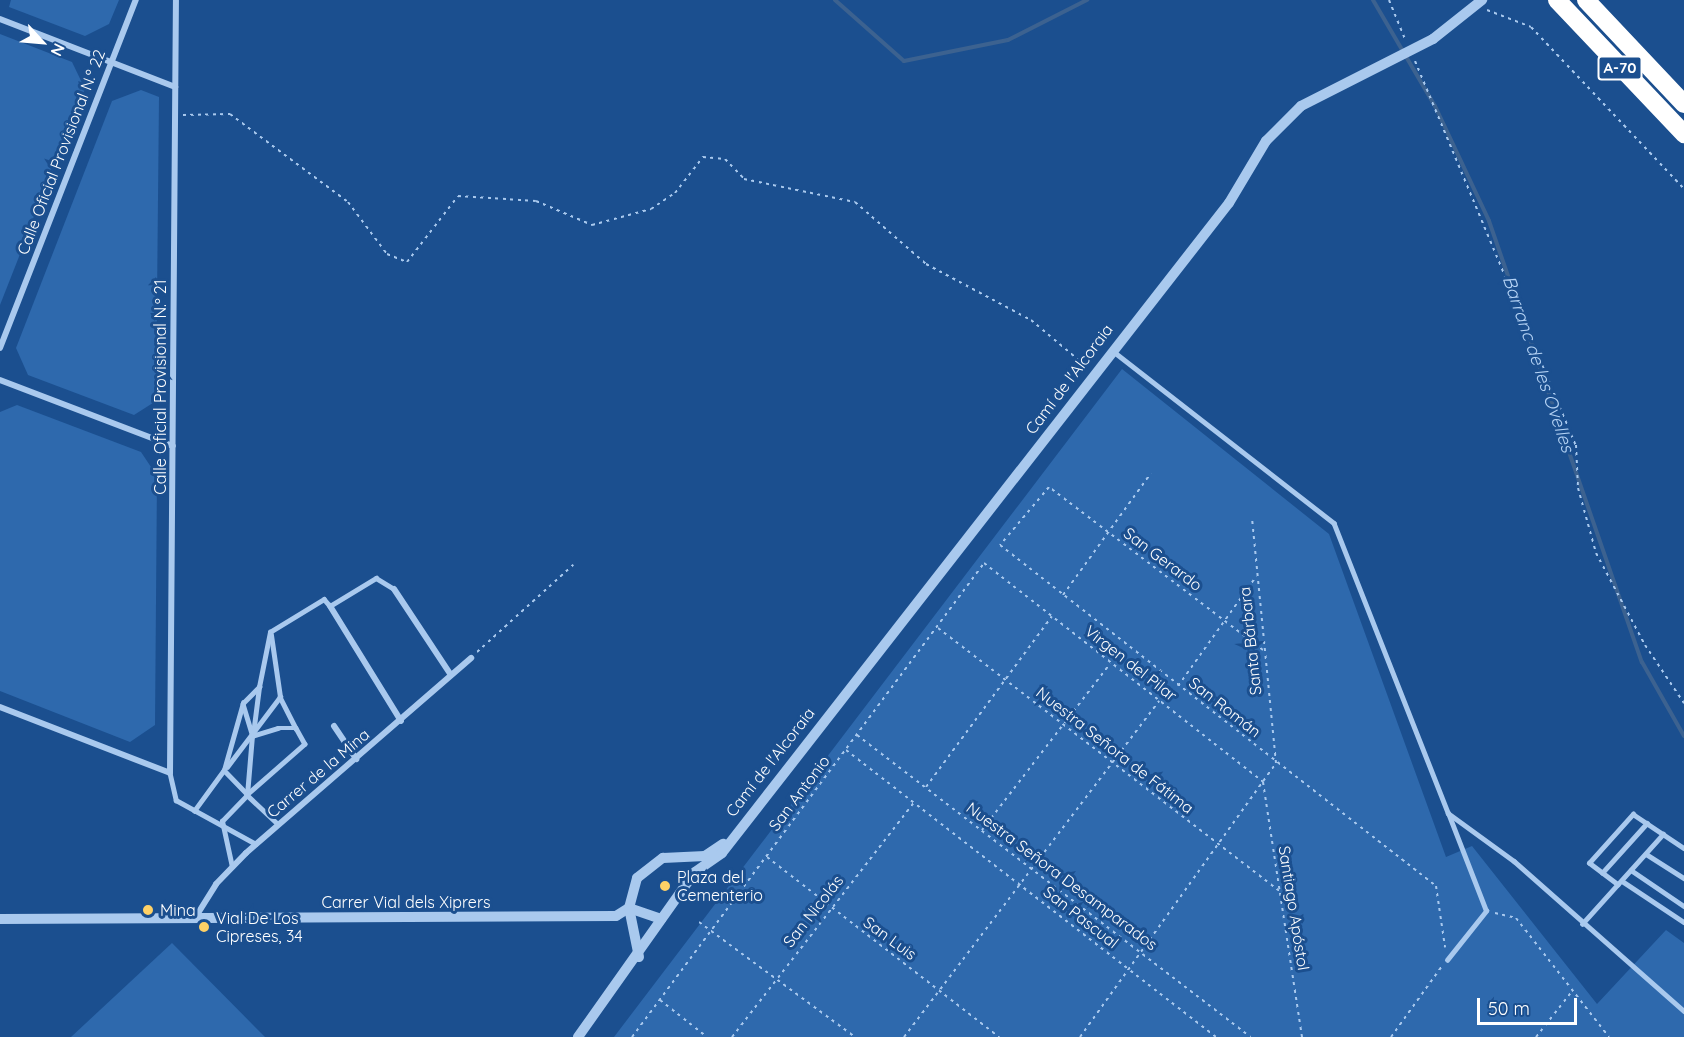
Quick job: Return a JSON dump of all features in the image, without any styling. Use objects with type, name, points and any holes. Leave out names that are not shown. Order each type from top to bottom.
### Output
[{"type":"highway","name":"A-70","points":[[1557,0],[1684,134]]},
{"type":"highway","name":"A-70","points":[[1586,0],[1684,104]]},
{"type":"street","name":"Calle Oficial Provisional N.º 22","points":[[0,348],[136,0]]},
{"type":"street","name":"Calle Oficial Provisional N.º 21","points":[[170,773],[176,0]]},
{"type":"street","name":"Camí de l'Alcoraia","points":[[730,838],[1111,350],[1229,203],[1266,141],[1301,106],[1433,39],[1479,3]]},
{"type":"street","points":[[0,19],[175,87]]},
{"type":"street","points":[[0,380],[173,446]]},
{"type":"street","points":[[394,589],[451,675]]},
{"type":"street","points":[[330,606],[401,721]]},
{"type":"street","name":"Carrer de la Mina","points":[[195,918],[232,867],[256,844],[401,721],[471,658]]},
{"type":"street","points":[[0,707],[170,773]]},
{"type":"street","points":[[334,726],[356,759]]},
{"type":"street","points":[[639,957],[629,908],[637,879],[648,866],[680,856],[705,856],[730,838]]},
{"type":"street","points":[[578,1037],[639,957],[661,919],[695,872],[714,861],[730,838]]},
{"type":"street","points":[[680,856],[695,872]]},
{"type":"street","points":[[629,908],[661,919]]},
{"type":"street","name":"Carrer Vial dels Xiprers","points":[[0,919],[616,916],[629,908]]},
{"type":"lane","points":[[1111,350],[1334,523],[1486,911],[1447,960]]},
{"type":"lane","points":[[247,795],[252,736],[270,632],[324,599],[330,606],[376,578],[394,589]]},
{"type":"lane","points":[[222,821],[247,795],[305,744],[280,697],[270,632]]},
{"type":"lane","points":[[224,770],[243,703],[259,687]]},
{"type":"lane","points":[[194,811],[280,697]]},
{"type":"lane","points":[[243,703],[252,736]]},
{"type":"lane","points":[[252,736],[296,728]]},
{"type":"lane","points":[[224,770],[278,824]]},
{"type":"lane","points":[[170,773],[176,800],[194,811],[222,821],[256,844]]},
{"type":"lane","points":[[1448,813],[1514,861],[1582,924],[1684,1011]]},
{"type":"lane","points":[[1684,848],[1633,814],[1589,863],[1684,922]]},
{"type":"lane","points":[[222,821],[232,867]]},
{"type":"lane","points":[[1602,873],[1647,823]]},
{"type":"lane","points":[[1582,924],[1663,834]]},
{"type":"lane","points":[[1646,854],[1684,878]]},
{"type":"lane","points":[[1631,870],[1684,906]]},
{"type":"path","points":[[1389,0],[1407,42]]},
{"type":"path","points":[[1479,3],[1531,27],[1684,189]]},
{"type":"path","points":[[1412,53],[1556,392],[1576,445],[1578,488],[1596,552],[1645,645],[1684,703]]},
{"type":"path","points":[[175,115],[230,114],[339,194],[387,254],[407,262],[458,196],[536,201],[592,225],[651,209],[675,193],[703,157],[725,159],[744,179],[855,201],[926,264],[1031,320],[1094,373]]},
{"type":"path","points":[[1063,595],[1110,533],[1151,473]]},
{"type":"path","name":"San Gerardo","points":[[1000,545],[1048,487],[1263,650]]},
{"type":"path","name":"Santa Bárbara","points":[[1252,517],[1263,650],[1276,763]]},
{"type":"path","name":"San Román","points":[[1000,545],[1436,886],[1447,960]]},
{"type":"path","name":"Virgen del Pilar","points":[[984,563],[1263,782]]},
{"type":"path","name":"San Antonio","points":[[632,1037],[938,628],[984,563]]},
{"type":"path","points":[[471,658],[573,565]]},
{"type":"path","points":[[1178,686],[1256,578]]},
{"type":"path","points":[[926,788],[1052,616]]},
{"type":"path","name":"Nuestra Señora de Fátima","points":[[938,628],[1279,891]]},
{"type":"path","points":[[982,830],[1060,723],[1111,663]]},
{"type":"path","points":[[904,1037],[1159,701]]},
{"type":"path","name":"Nuestra Señora Desamparados","points":[[857,735],[1251,1037]]},
{"type":"path","name":"San Pascual","points":[[846,750],[915,801],[1216,1037]]},
{"type":"path","points":[[1080,1037],[1144,953],[1276,763]]},
{"type":"path","name":"Santiago Apóstol","points":[[1263,782],[1302,1037]]},
{"type":"path","name":"San Nicolás","points":[[732,1037],[776,976],[915,801]]},
{"type":"path","name":"San Luis","points":[[767,857],[830,909],[941,989],[999,1037]]},
{"type":"path","points":[[1486,911],[1516,918],[1609,1037]]},
{"type":"path","points":[[699,922],[776,976],[855,1037]]},
{"type":"path","points":[[1391,1037],[1447,960]]},
{"type":"path","points":[[1536,1037],[1573,990]]},
{"type":"path","points":[[660,1000],[707,1037]]},
{"type":"shaded area","points":[[11,0],[119,0],[109,24],[85,36],[9,7]]},
{"type":"shaded area","points":[[0,34],[72,62],[85,89],[0,305]]},
{"type":"shaded area","points":[[141,90],[159,97],[156,401],[134,415],[28,375],[16,348],[112,101]]},
{"type":"shaded area","points":[[1122,369],[1329,534],[1446,857],[1472,846],[1597,1004],[1666,930],[1684,943],[1684,1037],[614,1037]]},
{"type":"shaded area","points":[[17,405],[141,452],[157,476],[155,725],[130,742],[0,691],[0,412]]},
{"type":"shaded area","points":[[172,943],[265,1037],[71,1037]]},
{"type":"waterway","name":"Barranc de les Ovelles","points":[[835,0],[904,61],[1008,40],[1087,0]]},
{"type":"waterway","name":"Barranc de les Ovelles","points":[[1373,0],[1435,106],[1489,221],[1642,662],[1684,736]]},
{"type":"place","name":"Plaza del Cementerio","points":[[665,886]]},
{"type":"place","name":"Mina","points":[[148,910]]},
{"type":"place","name":"Vial De Los Cipreses, 34","points":[[204,927]]}]
